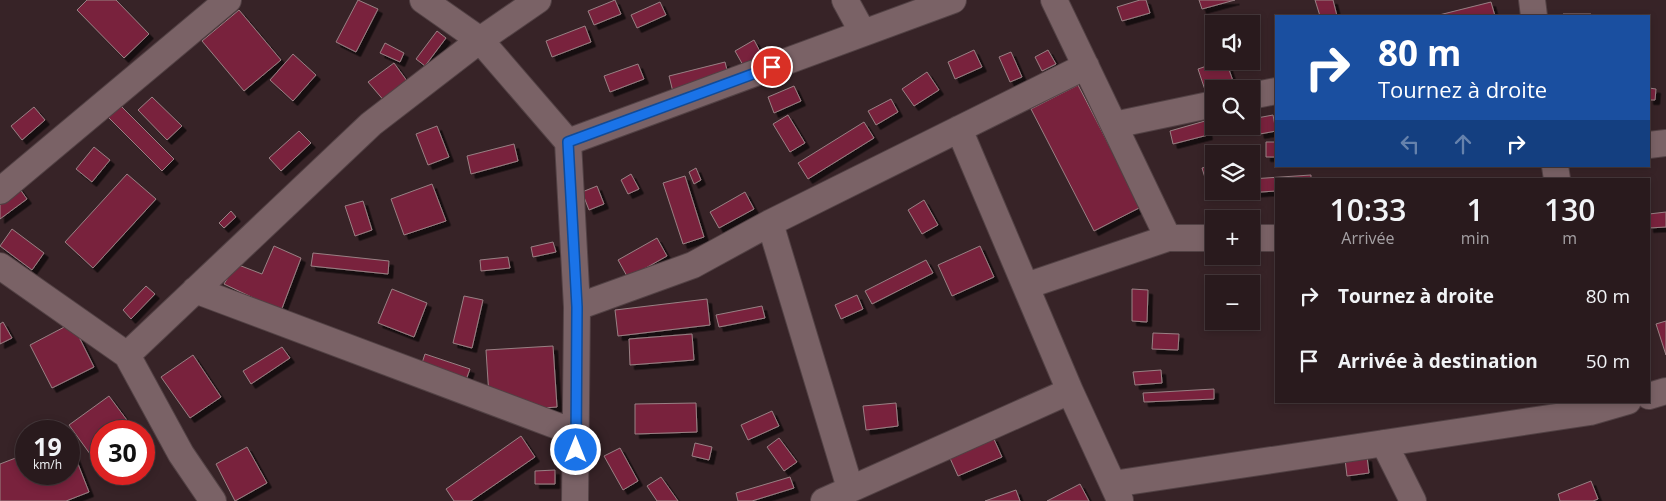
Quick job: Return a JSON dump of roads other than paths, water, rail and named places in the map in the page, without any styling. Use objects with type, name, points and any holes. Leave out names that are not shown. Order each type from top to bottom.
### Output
[{"type":"street","points":[[0,191],[228,0]]},
{"type":"street","points":[[423,0],[480,40],[568,142],[577,307],[576,501]]},
{"type":"street","points":[[127,355],[371,124],[480,40],[538,0]]},
{"type":"street","points":[[845,0],[863,34]]},
{"type":"street","points":[[568,142],[953,0]]},
{"type":"street","points":[[1054,0],[1168,238]]},
{"type":"street","points":[[1532,0],[1534,15]]},
{"type":"street","points":[[577,307],[693,265],[770,223],[1086,66]]},
{"type":"street","points":[[1260,94],[1275,91]]},
{"type":"street","points":[[1114,125],[1205,106]]},
{"type":"street","points":[[959,129],[1070,391],[1116,493],[1612,403]]},
{"type":"street","points":[[1650,145],[1666,143]]},
{"type":"street","points":[[770,223],[850,488]]},
{"type":"street","points":[[1026,286],[1168,238],[1205,238]]},
{"type":"street","points":[[1260,238],[1275,238]]},
{"type":"street","points":[[0,266],[127,355],[181,454],[213,501]]},
{"type":"street","points":[[195,290],[576,433]]},
{"type":"street","points":[[825,501],[850,488],[1070,391]]},
{"type":"street","points":[[1650,396],[1666,391]]},
{"type":"street","points":[[1384,443],[1413,501]]}]
